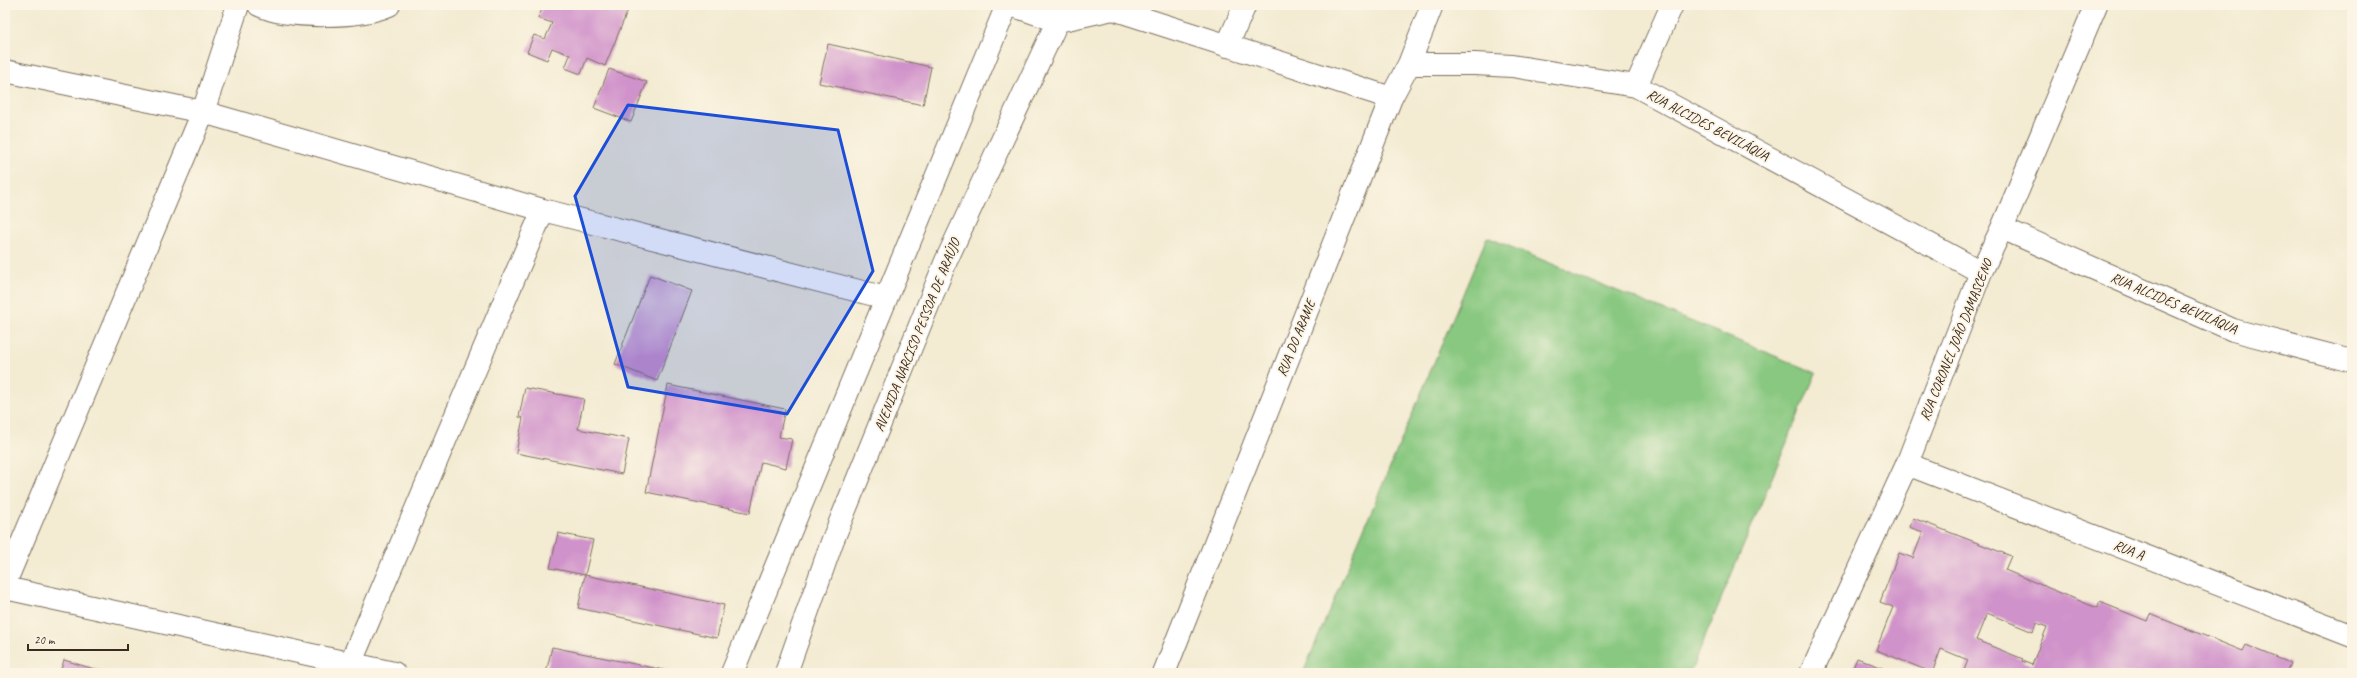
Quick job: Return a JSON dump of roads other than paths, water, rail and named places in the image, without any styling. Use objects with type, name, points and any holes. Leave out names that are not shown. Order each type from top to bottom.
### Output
[{"type":"street","points":[[5,583],[203,112],[238,5]]},
{"type":"street","points":[[259,5],[321,17],[379,9],[389,5]]},
{"type":"street","points":[[732,673],[1007,5]]},
{"type":"street","points":[[1011,5],[1062,13],[1111,7],[1227,46],[1391,98]]},
{"type":"street","points":[[1227,46],[1245,5]]},
{"type":"street","name":"RUA DO ARAME","points":[[1164,673],[1391,98],[1409,64],[1432,5]]},
{"type":"street","points":[[1636,86],[1672,5]]},
{"type":"street","name":"RUA CORONEL JOÃO DAMASCENO","points":[[1811,673],[1907,464],[1981,272],[2002,228],[2096,5]]},
{"type":"street","name":"AVENIDA NARCISO PESSOA DE ARAÚJO","points":[[786,673],[832,542],[946,261],[1062,13]]},
{"type":"street","name":"RUA ALCIDES BEVILÁQUA","points":[[1409,64],[1475,64],[1512,66],[1636,86],[1981,272]]},
{"type":"street","points":[[5,71],[203,112],[543,210],[886,298]]},
{"type":"street","points":[[351,662],[543,210]]},
{"type":"street","name":"RUA ALCIDES BEVILÁQUA","points":[[2002,228],[2233,330],[2352,361]]},
{"type":"street","name":"RUA A","points":[[1907,464],[2352,636]]},
{"type":"street","points":[[5,588],[351,662],[394,673]]}]
